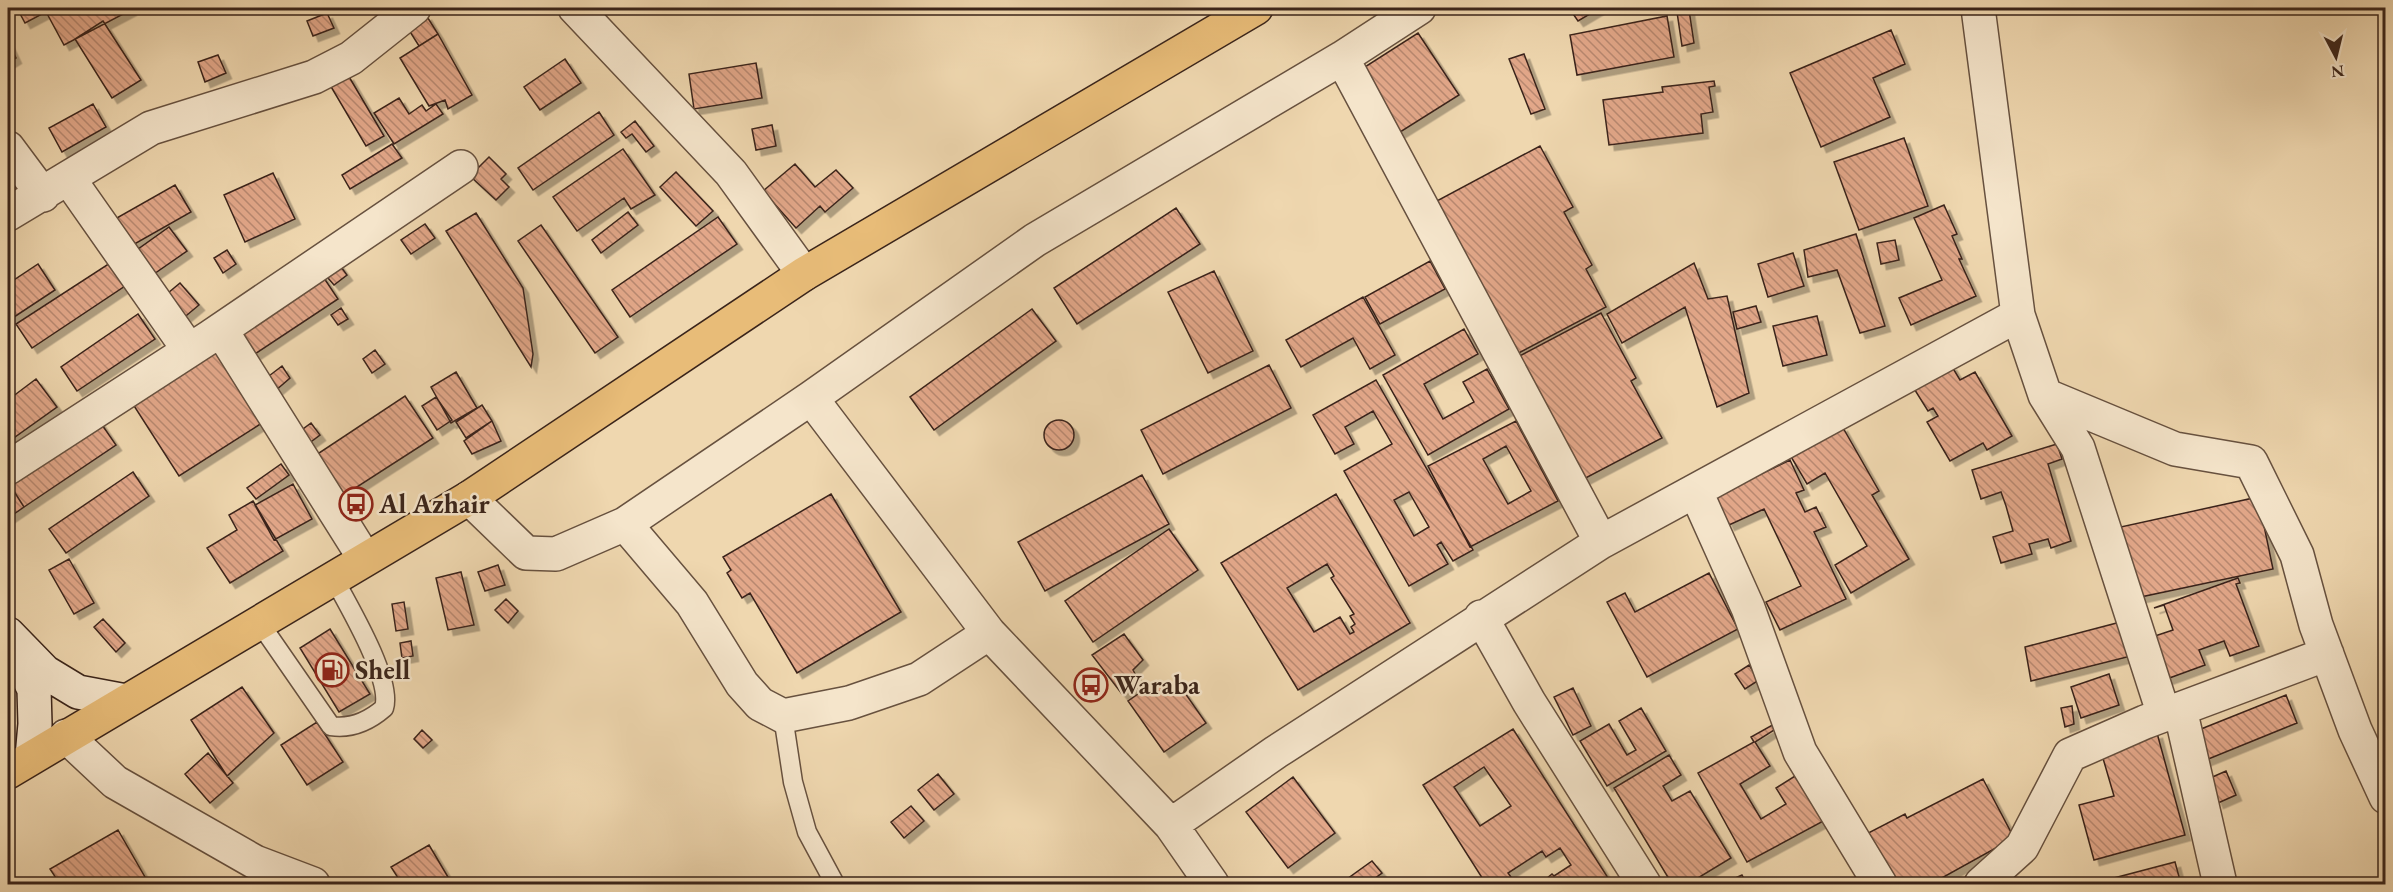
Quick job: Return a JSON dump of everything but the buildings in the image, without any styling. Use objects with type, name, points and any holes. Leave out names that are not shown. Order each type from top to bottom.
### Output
[{"type":"main road","points":[[20,765],[469,498],[804,274],[1256,8]]},
{"type":"street","points":[[8,214],[151,128],[314,77],[351,58],[414,8]]},
{"type":"street","points":[[575,8],[731,173],[804,274]]},
{"type":"street","points":[[469,498],[526,553],[556,554],[625,524],[811,398],[1035,240],[1342,58],[1419,8]]},
{"type":"street","points":[[1978,8],[2018,315],[2045,395],[2078,448],[2172,712],[2220,885]]},
{"type":"street","points":[[1342,58],[1601,542]]},
{"type":"street","points":[[8,148],[56,187],[189,350]]},
{"type":"street","points":[[8,468],[221,330],[461,167]]},
{"type":"street","points":[[1171,825],[1481,617],[1601,542],[2018,315]]},
{"type":"street","points":[[221,330],[365,558]]},
{"type":"street","points":[[2045,395],[2175,449],[2251,462],[2297,555],[2316,625],[2355,730],[2385,797]]},
{"type":"street","points":[[811,398],[989,633],[1171,825],[1212,885]]},
{"type":"street","points":[[1696,492],[1748,608],[1800,752],[1880,885]]},
{"type":"street","points":[[625,524],[692,603],[742,684],[760,704],[783,716],[849,703],[919,679],[989,633]]},
{"type":"street","points":[[1481,617],[1529,702],[1644,885]]},
{"type":"street","points":[[8,635],[45,672],[78,692],[126,701]]},
{"type":"street","points":[[8,635],[34,689],[35,724],[20,765]]},
{"type":"street","points":[[1981,885],[2022,847],[2070,755],[2172,712],[2327,654]]},
{"type":"street","points":[[66,736],[115,782],[255,862],[313,885]]},
{"type":"lane","points":[[259,622],[331,726],[343,728],[373,717],[384,708],[386,690],[367,643],[333,577]]},
{"type":"lane","points":[[783,716],[793,782],[807,832],[835,885]]},
{"type":"place","name":"Al Azhair","points":[[356,504]]},
{"type":"place","name":"Shell","points":[[332,670]]},
{"type":"place","name":"Waraba","points":[[1091,685]]}]
